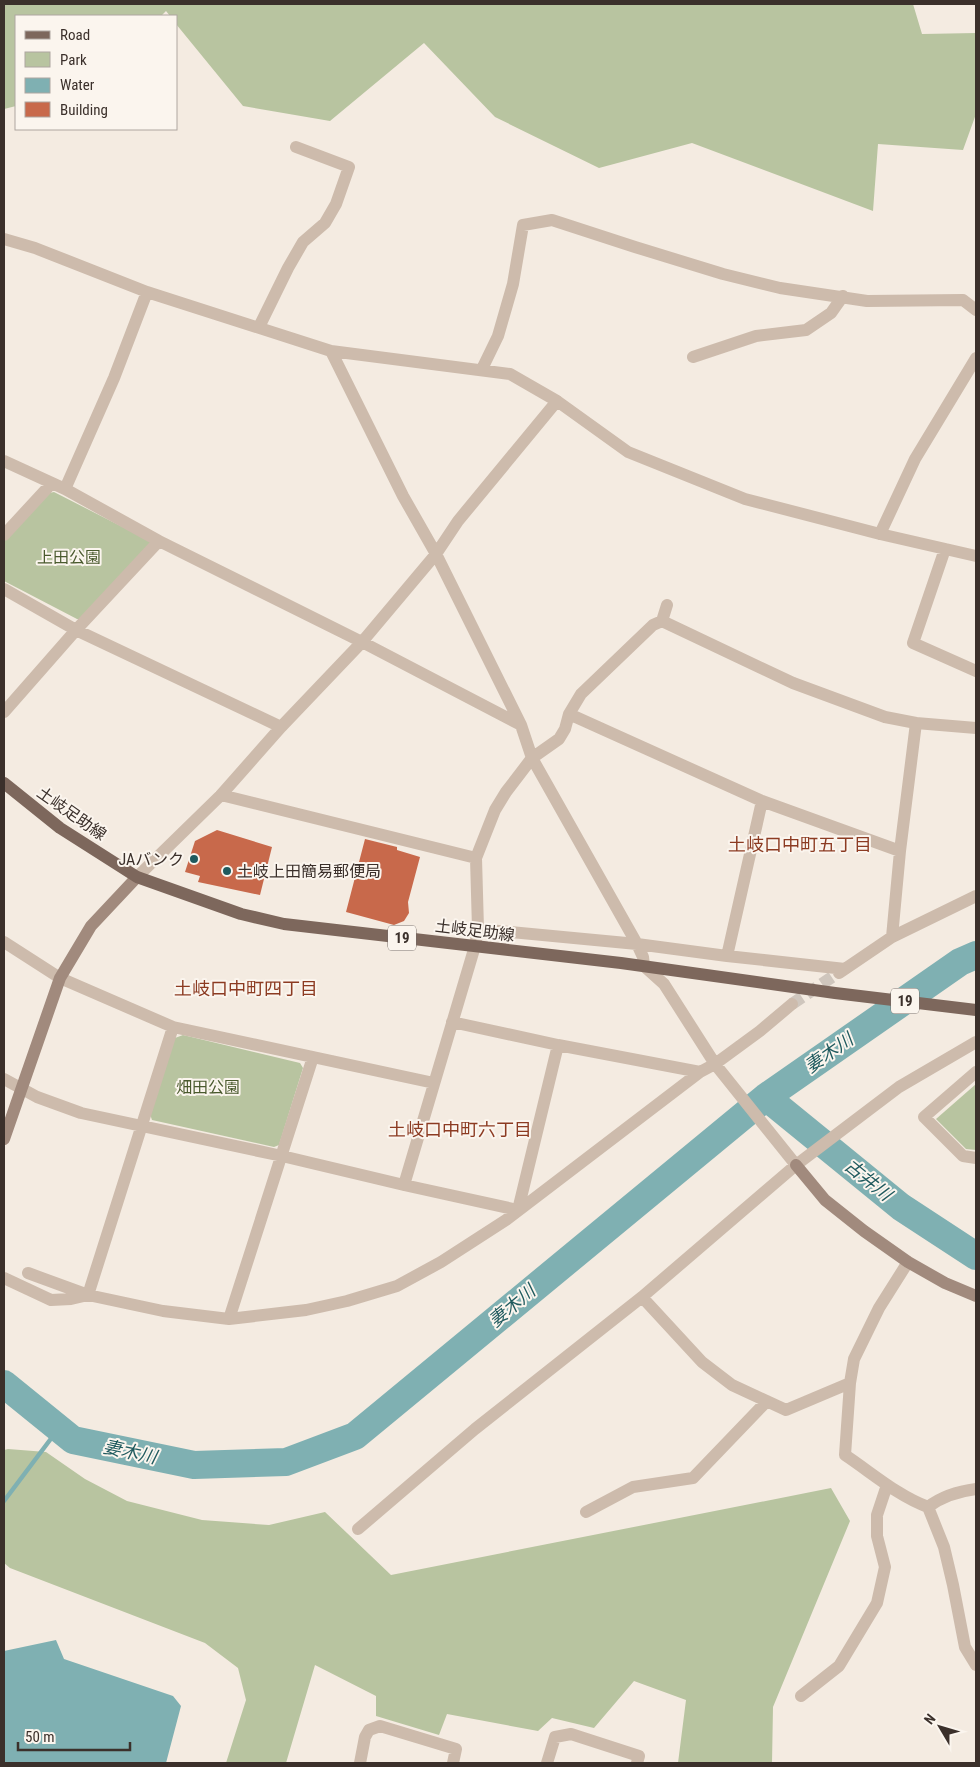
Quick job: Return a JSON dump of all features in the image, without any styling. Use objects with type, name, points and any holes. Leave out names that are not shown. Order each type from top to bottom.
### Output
[{"type":"main road","name":"土岐足助線","points":[[4,783],[60,828],[137,877],[241,914],[284,924],[644,966],[834,993],[976,1010]]},
{"type":"street","points":[[259,327],[303,242],[325,223],[336,204],[349,167],[296,147]]},
{"type":"street","points":[[482,369],[498,336],[513,284],[523,225],[552,220],[723,274],[780,288],[867,301],[917,302],[963,300],[976,310]]},
{"type":"street","points":[[4,239],[35,248],[147,292],[331,351],[510,374],[557,401],[628,452],[745,499],[880,534],[976,556]]},
{"type":"street","points":[[64,489],[114,378],[147,292]]},
{"type":"street","points":[[693,357],[756,336],[806,330],[831,313],[843,296]]},
{"type":"street","points":[[331,351],[403,496],[436,554],[521,725],[532,758],[637,944],[643,957],[644,966],[664,984],[715,1064],[825,1200],[908,1262],[946,1283],[976,1296]]},
{"type":"street","points":[[880,534],[915,459],[976,358]]},
{"type":"street","points":[[4,1139],[60,978],[91,926],[137,877],[221,795],[281,727],[362,642],[436,554],[458,521],[557,401]]},
{"type":"street","points":[[4,461],[64,489],[159,541],[362,642],[521,725]]},
{"type":"street","points":[[4,535],[51,484]]},
{"type":"street","points":[[4,712],[76,630],[159,541]]},
{"type":"street","points":[[945,549],[913,643],[976,671]]},
{"type":"street","points":[[4,589],[76,630],[281,727]]},
{"type":"street","points":[[662,621],[667,605]]},
{"type":"street","points":[[404,1185],[475,946],[478,929],[476,858],[495,810],[532,758],[559,739],[565,729],[569,714],[581,694],[652,625],[662,621],[793,682],[885,717],[916,723],[976,728]]},
{"type":"street","points":[[569,714],[762,801],[900,851]]},
{"type":"street","points":[[892,937],[900,851],[916,723]]},
{"type":"street","points":[[221,795],[476,858]]},
{"type":"street","points":[[727,956],[762,801]]},
{"type":"street","points":[[478,929],[637,944],[840,972],[892,937],[976,896]]},
{"type":"street","points":[[4,942],[60,978],[173,1027],[434,1083]]},
{"type":"street","points":[[28,1273],[88,1294],[163,1311],[229,1319],[306,1310],[347,1301],[397,1286],[441,1262],[518,1210],[700,1072],[715,1064],[760,1031],[792,1004]]},
{"type":"street","points":[[452,1022],[558,1045],[700,1072]]},
{"type":"street","points":[[88,1294],[173,1027]]},
{"type":"street","points":[[358,1529],[482,1423],[642,1297],[792,1161],[899,1087],[976,1042]]},
{"type":"street","points":[[518,1210],[558,1045]]},
{"type":"street","points":[[229,1319],[313,1058]]},
{"type":"street","points":[[976,1072],[924,1117],[963,1156],[976,1158]]},
{"type":"street","points":[[4,1079],[37,1097],[81,1113],[282,1156],[518,1210]]},
{"type":"street","points":[[908,1262],[878,1308],[854,1359],[850,1383],[845,1455],[887,1485],[917,1503],[928,1507],[944,1547],[965,1647],[976,1666]]},
{"type":"street","points":[[4,1278],[51,1300],[71,1299],[88,1294]]},
{"type":"street","points":[[642,1297],[702,1362],[732,1385],[786,1410],[850,1383]]},
{"type":"street","points":[[586,1512],[633,1487],[693,1478],[767,1401]]},
{"type":"street","points":[[802,1696],[839,1666],[877,1603],[885,1567],[877,1536],[877,1515],[887,1485]]},
{"type":"street","points":[[928,1507],[935,1502],[967,1490],[976,1489]]},
{"type":"street","points":[[360,1763],[365,1737],[369,1730],[380,1726],[456,1749],[453,1763]]},
{"type":"street","points":[[547,1763],[554,1737],[571,1734],[638,1756],[637,1763]]},
{"type":"green space","points":[[4,4],[913,4],[922,34],[976,33],[976,114],[963,150],[878,144],[873,211],[692,143],[599,168],[495,117],[424,43],[330,121],[243,106],[178,26],[178,15],[169,15],[166,11],[162,15],[15,15],[15,106],[4,109]]},
{"type":"green space","name":"上田公園","points":[[54,492],[150,541],[151,544],[82,619],[77,619],[4,581],[4,541],[49,493]]},
{"type":"green space","name":"畑田公園","points":[[183,1035],[300,1063],[303,1068],[279,1145],[274,1147],[152,1120],[150,1114],[175,1038]]},
{"type":"green space","points":[[976,1084],[976,1150],[966,1149],[936,1119]]},
{"type":"green space","points":[[4,1450],[46,1452],[85,1479],[127,1501],[202,1520],[269,1525],[325,1512],[391,1575],[831,1488],[850,1521],[773,1707],[772,1763],[678,1763],[686,1700],[634,1681],[594,1728],[552,1718],[538,1731],[447,1714],[439,1735],[376,1716],[376,1696],[315,1665],[286,1763],[226,1763],[246,1700],[238,1668],[205,1643],[10,1568],[4,1563]]},
{"type":"water","points":[[56,1640],[64,1659],[173,1696],[181,1706],[166,1763],[4,1763],[4,1651]]},
{"type":"building","points":[[217,830],[272,847],[260,895],[198,882],[200,876],[185,872],[195,841]]},
{"type":"building","points":[[365,839],[397,847],[397,850],[420,857],[408,902],[409,913],[404,921],[394,925],[346,912]]},
{"type":"waterway","name":"妻木川","points":[[4,1384],[73,1440],[194,1465],[286,1462],[355,1436],[766,1097],[960,962],[976,955]]},
{"type":"waterway","name":"古井川","points":[[766,1097],[901,1207],[976,1256]]},
{"type":"waterway","points":[[4,1501],[59,1428]]},
{"type":"tunnel","points":[[792,1004],[835,975]]},
{"type":"place","name":"JAバンク","points":[[194,859]]},
{"type":"place","name":"土岐上田簡易郵便局","points":[[227,871]]},
{"type":"district","name":"土岐口中町五丁目","points":[[800,845]]},
{"type":"district","name":"土岐口中町四丁目","points":[[246,989]]},
{"type":"district","name":"土岐口中町六丁目","points":[[460,1130]]}]
